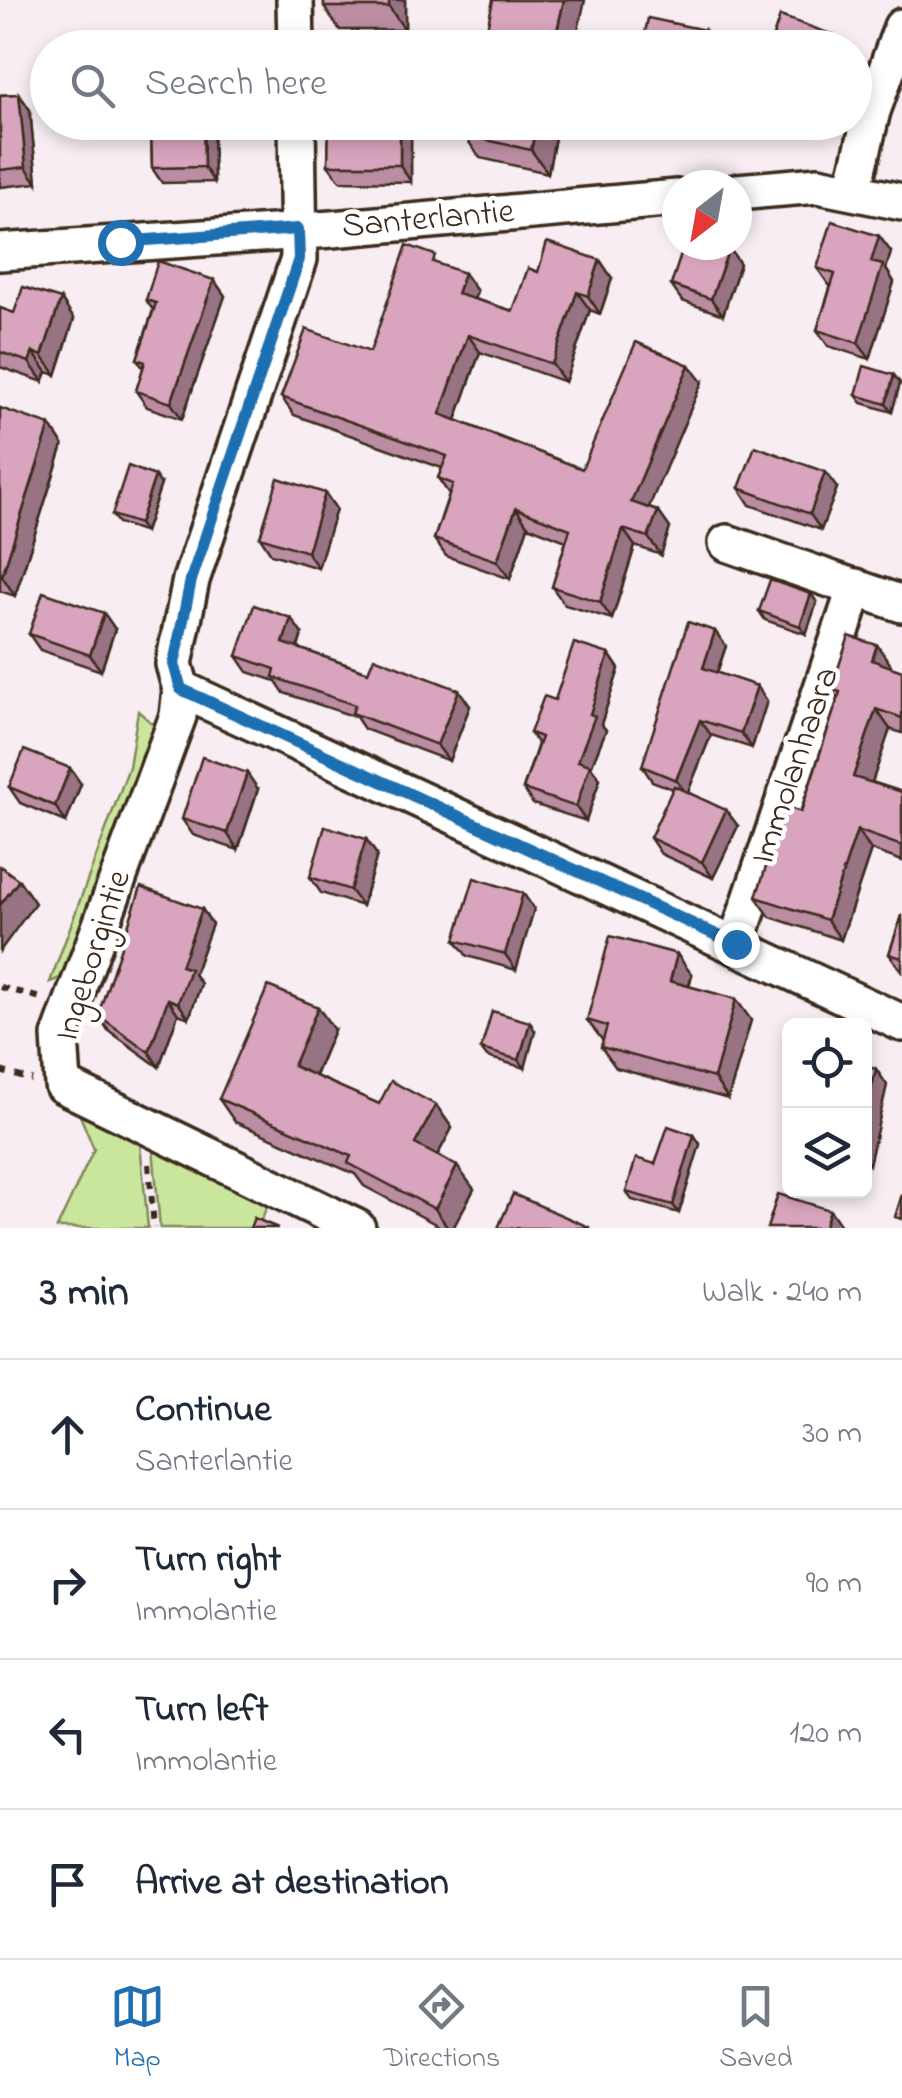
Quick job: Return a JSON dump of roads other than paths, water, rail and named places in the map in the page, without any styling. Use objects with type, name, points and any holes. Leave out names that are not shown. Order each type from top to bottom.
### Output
[{"type":"street","points":[[296,0],[296,30]]},
{"type":"street","points":[[872,111],[902,27]]},
{"type":"street","points":[[297,140],[299,259],[191,580],[174,664],[181,689],[902,1024]]},
{"type":"street","points":[[853,192],[865,140]]},
{"type":"street","points":[[752,191],[818,185],[902,202]]},
{"type":"street","name":"Santerlantie","points":[[0,252],[662,199]]},
{"type":"street","points":[[727,544],[902,604]]},
{"type":"street","name":"Immolanhaara","points":[[736,944],[856,587]]},
{"type":"street","name":"Ingeborgintie","points":[[181,689],[178,716],[60,1036],[63,1085],[357,1228]]}]
